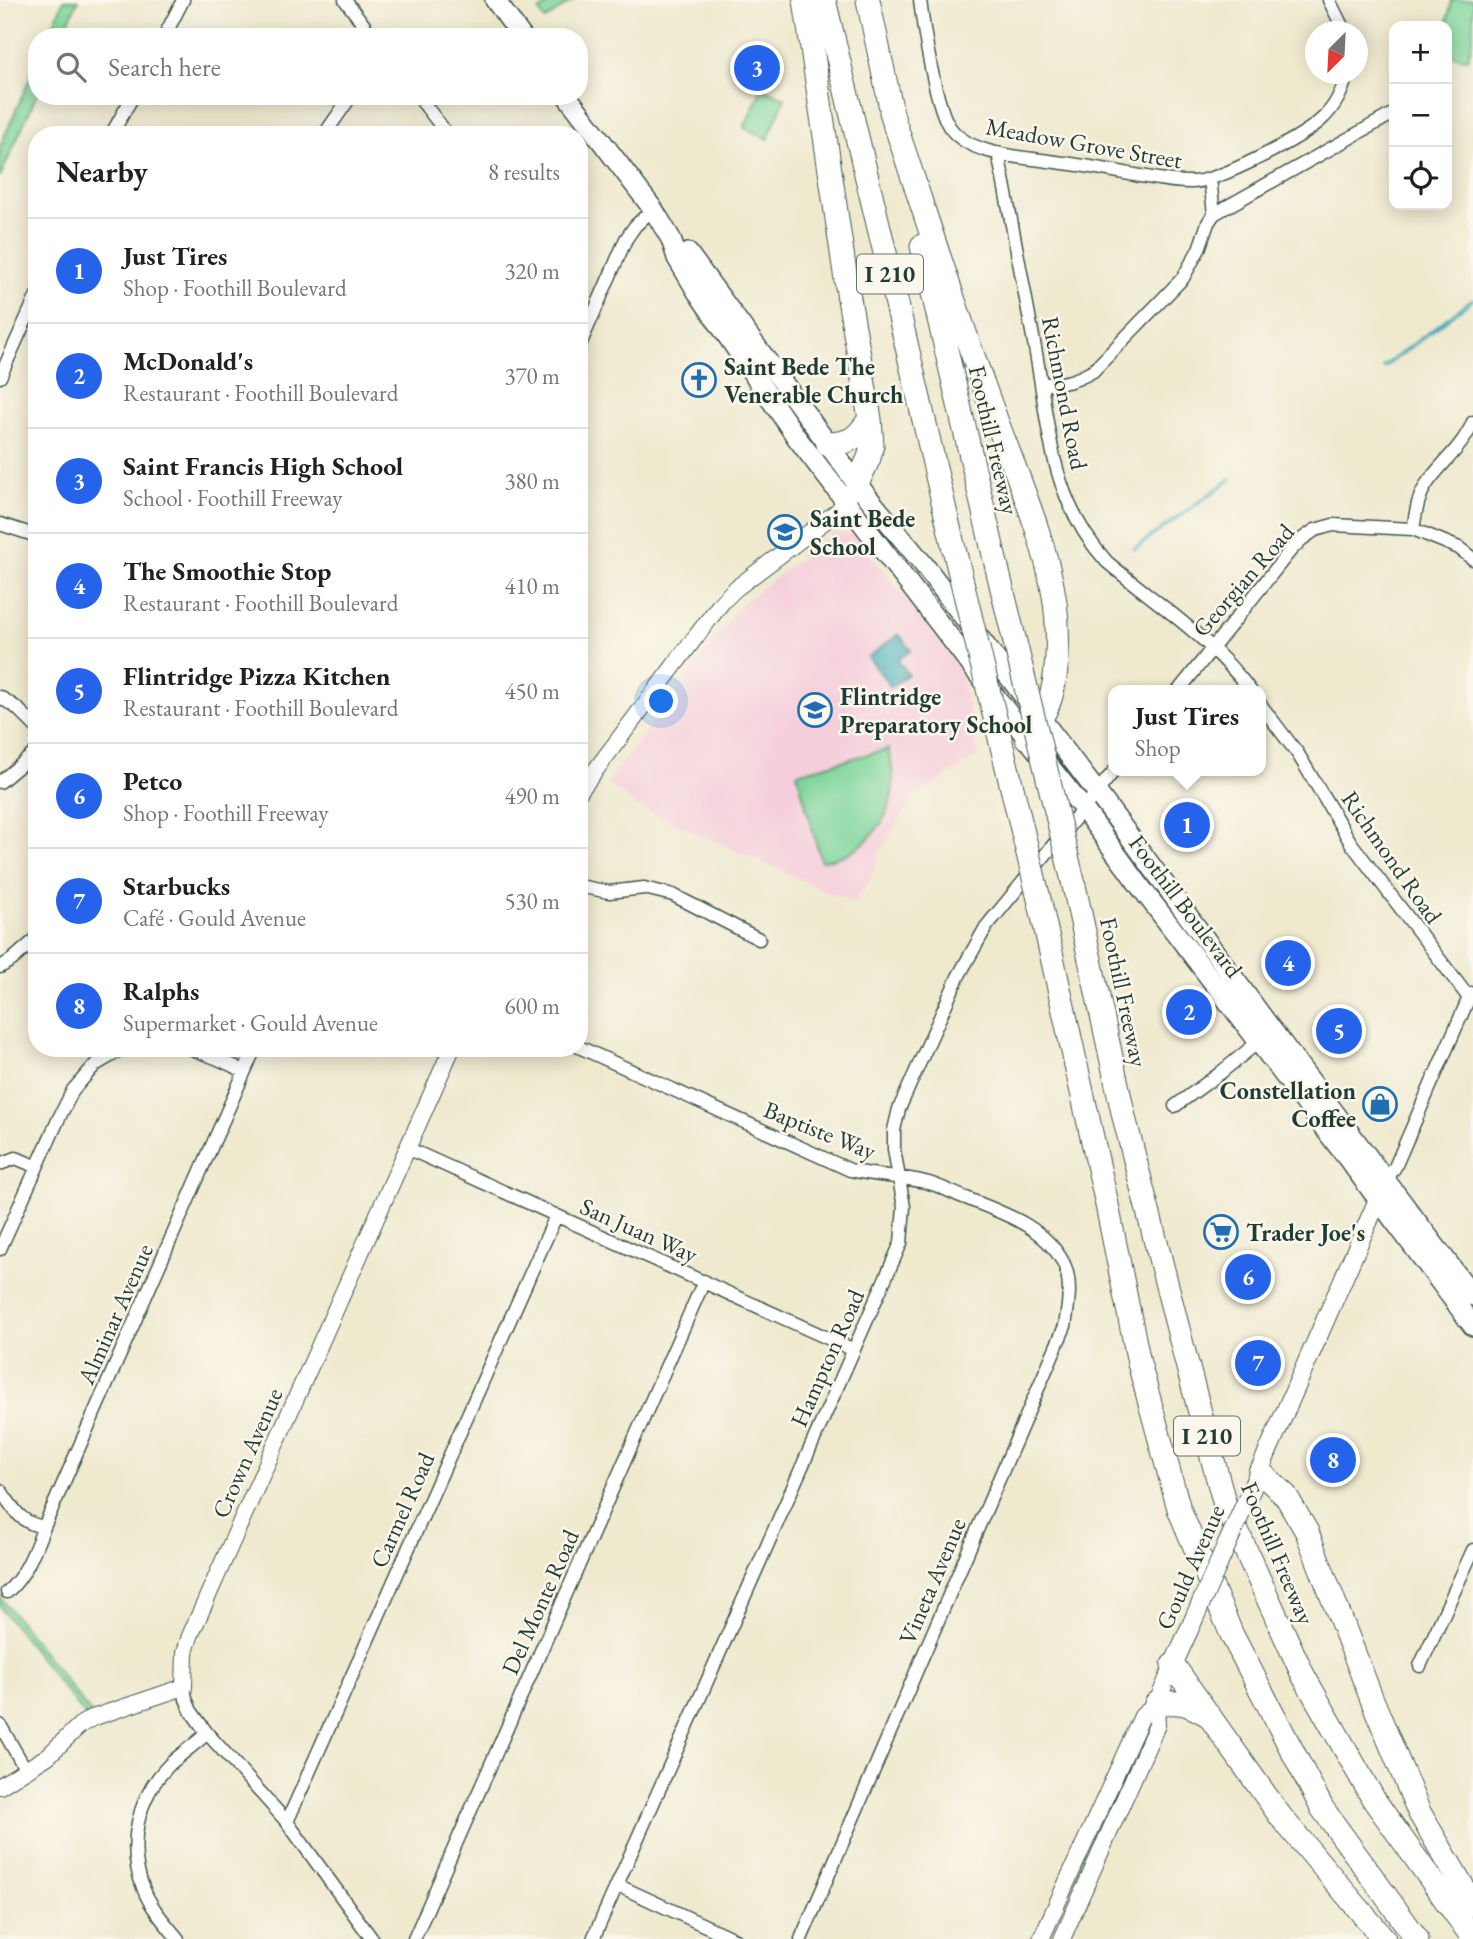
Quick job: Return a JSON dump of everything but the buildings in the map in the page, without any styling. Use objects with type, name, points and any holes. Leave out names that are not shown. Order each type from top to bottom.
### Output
[{"type":"highway","points":[[805,0],[847,287],[870,419],[872,445],[869,458],[852,492]]},
{"type":"highway","name":"I 210","points":[[824,0],[1040,903],[1139,1363],[1179,1509],[1233,1636],[1322,1808],[1417,1939]]},
{"type":"highway","name":"Foothill Freeway","points":[[868,0],[891,112],[1073,881],[1128,1130],[1225,1505],[1303,1675],[1374,1800],[1473,1938]]},
{"type":"highway","points":[[891,112],[972,354],[1049,570],[1055,604],[1056,659],[1053,685],[1048,706],[1027,738]]},
{"type":"highway","points":[[828,444],[853,439],[870,419]]},
{"type":"highway","points":[[1256,1479],[1286,1496],[1307,1532],[1419,1812],[1473,1905]]},
{"type":"highway","points":[[1173,1665],[1281,1817],[1384,1939]]},
{"type":"highway","points":[[1156,1704],[1175,1701],[1189,1704],[1209,1716]]},
{"type":"main road","points":[[495,0],[515,28]]},
{"type":"main road","name":"Foothill Boulevard","points":[[574,105],[653,209],[698,293],[797,438],[924,565],[1096,792],[1378,1200],[1473,1326]]},
{"type":"main road","name":"Foothill Boulevard","points":[[671,239],[686,251],[828,444],[852,492],[1027,738],[1142,889],[1386,1181],[1473,1296]]},
{"type":"main road","name":"Gould Avenue","points":[[1173,1665],[1386,1181]]},
{"type":"street","points":[[169,28],[183,0]]},
{"type":"street","points":[[345,0],[366,28]]},
{"type":"street","name":"Meadow Grove Street","points":[[920,0],[939,99],[950,128],[970,145],[998,153],[1162,180],[1194,182],[1210,179],[1225,174],[1301,134],[1322,119],[1334,105],[1345,84]]},
{"type":"street","points":[[1329,0],[1340,21]]},
{"type":"street","points":[[116,126],[128,105]]},
{"type":"street","points":[[330,126],[345,105]]},
{"type":"street","points":[[425,105],[441,126]]},
{"type":"street","points":[[1042,384],[1065,383],[1093,371],[1183,278],[1196,257],[1214,214],[1389,116]]},
{"type":"street","name":"Richmond Road","points":[[998,153],[1042,384],[1049,441],[1067,501],[1093,546],[1107,562],[1212,648],[1233,667],[1246,685]]},
{"type":"street","points":[[1210,179],[1214,214]]},
{"type":"street","points":[[588,326],[626,239],[653,209]]},
{"type":"street","points":[[0,377],[28,320]]},
{"type":"street","points":[[1413,528],[1418,503],[1426,486],[1464,441],[1473,422]]},
{"type":"street","points":[[588,780],[722,602],[735,589],[838,511],[852,492]]},
{"type":"street","points":[[0,524],[28,533]]},
{"type":"street","name":"Georgian Road","points":[[1183,685],[1290,551],[1315,530],[1333,525],[1413,528],[1459,548],[1473,559]]},
{"type":"street","points":[[0,697],[28,719]]},
{"type":"street","name":"Richmond Road","points":[[1266,711],[1298,754],[1351,843],[1471,993]]},
{"type":"street","points":[[0,782],[28,759]]},
{"type":"street","points":[[1082,807],[1110,776]]},
{"type":"street","name":"Hampton Road","points":[[593,1939],[901,1243],[904,1208],[894,1149],[894,1130],[899,1109],[958,976],[986,927],[1082,807]]},
{"type":"street","points":[[588,888],[609,892],[644,888],[673,895],[759,939]]},
{"type":"street","points":[[0,967],[28,946]]},
{"type":"street","name":"Gould Avenue","points":[[1386,1181],[1397,1164],[1471,993]]},
{"type":"street","points":[[1175,1106],[1265,1036]]},
{"type":"street","name":"Baptiste Way","points":[[588,1051],[850,1170],[929,1183],[1023,1222],[1046,1240]]},
{"type":"street","points":[[0,1249],[73,1090],[95,1065],[109,1057]]},
{"type":"street","points":[[213,1057],[244,1072]]},
{"type":"street","name":"Alminar Avenue","points":[[7,1592],[18,1583],[28,1567],[251,1057]]},
{"type":"street","name":"Crown Avenue","points":[[184,1686],[185,1652],[190,1636],[448,1057]]},
{"type":"street","name":"San Juan Way","points":[[407,1148],[854,1350]]},
{"type":"street","points":[[0,1164],[16,1158],[37,1167]]},
{"type":"street","name":"Carmel Road","points":[[287,1822],[555,1216]]},
{"type":"street","name":"Vineta Avenue","points":[[801,1939],[1065,1326],[1070,1294],[1064,1264],[1046,1240]]},
{"type":"street","name":"Del Monte Road","points":[[414,1939],[704,1281]]},
{"type":"street","points":[[0,1490],[23,1520],[31,1525],[44,1527]]},
{"type":"street","points":[[1420,1666],[1473,1550]]},
{"type":"street","name":"Gould Avenue","points":[[1041,1939],[1142,1716],[1156,1704],[1173,1665]]},
{"type":"street","points":[[0,1786],[48,1756],[92,1718],[184,1686],[191,1711],[287,1822],[372,1939]]},
{"type":"street","name":"Gould Avenue","points":[[1062,1939],[1157,1725],[1156,1704]]},
{"type":"street","points":[[0,1726],[26,1770]]},
{"type":"street","points":[[178,1939],[144,1891],[137,1869],[137,1822],[142,1805],[156,1782],[170,1765],[207,1732]]},
{"type":"street","points":[[617,1885],[734,1939]]},
{"type":"shaded area","name":"Flintridge Preparatory School","points":[[835,532],[854,535],[958,664],[979,756],[915,796],[879,853],[873,874],[854,903],[638,807],[607,783],[740,605]]},
{"type":"green space","points":[[64,0],[78,0],[66,28],[52,28]]},
{"type":"green space","points":[[528,0],[573,0],[545,20],[539,11],[549,4]]},
{"type":"green space","points":[[1452,0],[1473,0],[1473,38],[1468,59],[1452,55],[1452,21],[1447,21]]},
{"type":"green space","points":[[28,83],[28,105],[32,105],[0,177],[0,147]]},
{"type":"green space","points":[[762,88],[785,98],[768,139],[744,128]]},
{"type":"green space","points":[[888,749],[893,774],[892,793],[882,821],[874,833],[851,852],[821,861],[797,773]]},
{"type":"green space","points":[[0,1596],[91,1714],[86,1717],[0,1607]]},
{"type":"water","points":[[899,634],[911,650],[898,660],[908,674],[891,687],[868,657]]},
{"type":"waterway","points":[[1384,367],[1473,299]]},
{"type":"waterway","points":[[1134,549],[1231,479]]},
{"type":"place","name":"Saint Francis High School","points":[[757,68]]},
{"type":"place","name":"Saint Bede The Venerable Church","points":[[699,380]]},
{"type":"place","name":"Saint Bede School","points":[[785,532]]},
{"type":"place","name":"Flintridge Preparatory School","points":[[815,710]]},
{"type":"place","name":"Just Tires","points":[[1187,825]]},
{"type":"place","name":"The Smoothie Stop","points":[[1288,963]]},
{"type":"place","name":"McDonald's","points":[[1189,1012]]},
{"type":"place","name":"Flintridge Pizza Kitchen","points":[[1339,1031]]},
{"type":"place","name":"Constellation Coffee","points":[[1380,1104]]},
{"type":"place","name":"Trader Joe's","points":[[1221,1232]]},
{"type":"place","name":"Petco","points":[[1248,1277]]},
{"type":"place","name":"Starbucks","points":[[1258,1363]]},
{"type":"place","name":"Ralphs","points":[[1333,1460]]}]
